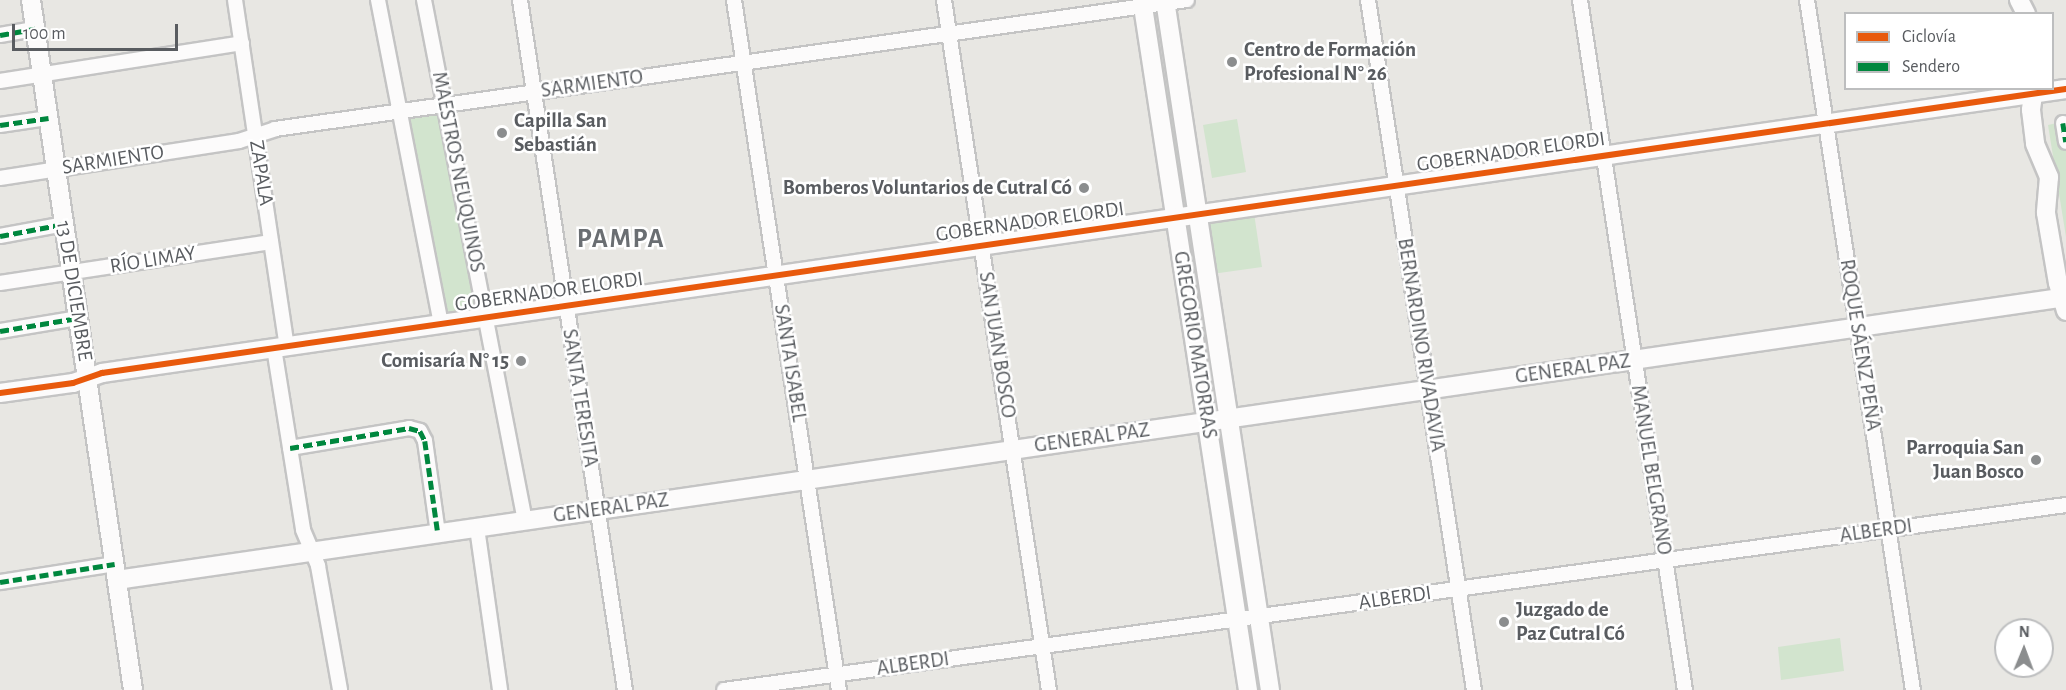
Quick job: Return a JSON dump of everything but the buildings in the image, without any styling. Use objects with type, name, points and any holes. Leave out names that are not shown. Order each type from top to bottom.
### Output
[{"type":"street","name":"13 DE DICIEMBRE","points":[[31,0],[133,690]]},
{"type":"street","name":"ZAPALA","points":[[235,0],[271,242],[290,448],[303,530],[319,571],[340,690]]},
{"type":"street","points":[[378,0],[441,324]]},
{"type":"street","name":"MAESTROS NEUQUINOS","points":[[424,0],[525,521]]},
{"type":"street","name":"SANTA TERESITA","points":[[519,0],[625,690]]},
{"type":"street","name":"SANTA ISABEL","points":[[734,0],[839,690]]},
{"type":"street","name":"SAN JUAN BOSCO","points":[[944,0],[1049,690]]},
{"type":"street","name":"SARMIENTO","points":[[0,178],[239,141],[275,129],[949,34],[1143,3],[1187,0]]},
{"type":"street","name":"BERNARDINO RIVADAVIA","points":[[1368,0],[1474,690]]},
{"type":"street","name":"MANUEL BELGRANO","points":[[1580,0],[1685,690]]},
{"type":"street","name":"ROQUE SÁENZ PEÑA","points":[[1807,0],[1913,690]]},
{"type":"street","name":"GREGORIO MATORRAS","points":[[1165,2],[1270,690]]},
{"type":"street","name":"GREGORIO MATORRAS","points":[[1143,3],[1248,690]]},
{"type":"street","points":[[0,35],[35,29]]},
{"type":"street","points":[[0,81],[242,43]]},
{"type":"street","name":"GOBERNADOR ELORDI","points":[[0,393],[76,382],[102,373],[2050,90]]},
{"type":"street","points":[[2033,91],[2031,112],[2035,144],[2049,177],[2046,209],[2058,283],[2065,302]]},
{"type":"street","points":[[0,126],[48,118]]},
{"type":"street","points":[[2063,123],[2066,142]]},
{"type":"street","points":[[0,236],[64,224]]},
{"type":"street","name":"RÍO LIMAY","points":[[0,283],[271,242]]},
{"type":"street","name":"GENERAL PAZ","points":[[116,572],[312,552],[1857,327],[2065,302]]},
{"type":"street","points":[[0,331],[78,318]]},
{"type":"street","points":[[290,448],[409,428],[420,430],[425,441],[438,533]]},
{"type":"street","name":"ALBERDI","points":[[724,690],[2066,505]]},
{"type":"street","points":[[477,528],[500,690]]},
{"type":"street","points":[[0,582],[116,572]]},
{"type":"green space","points":[[1168,86],[1187,198],[1185,199],[1181,198],[1163,89]]},
{"type":"green space","points":[[439,115],[477,307],[452,314],[443,309],[407,119]]},
{"type":"green space","points":[[1237,119],[1246,172],[1212,178],[1203,125]]},
{"type":"green space","points":[[2066,121],[2066,237],[2048,125]]},
{"type":"green space","points":[[1254,213],[1262,267],[1212,274],[1206,223]]},
{"type":"green space","points":[[1192,231],[1219,401],[1216,403],[1210,402],[1185,234]]},
{"type":"green space","points":[[1226,441],[1249,601],[1243,600],[1218,442]]},
{"type":"green space","points":[[1840,638],[1844,671],[1781,680],[1778,647]]},
{"type":"marked path","points":[[0,35],[35,29]]},
{"type":"marked path","points":[[0,125],[48,118]]},
{"type":"marked path","points":[[2063,123],[2066,142]]},
{"type":"marked path","points":[[0,236],[64,224]]},
{"type":"marked path","points":[[0,331],[78,318]]},
{"type":"marked path","points":[[290,448],[409,428],[420,431],[425,441],[438,533]]},
{"type":"marked path","points":[[0,582],[115,564]]},
{"type":"cycle path","points":[[0,393],[73,383],[102,373],[2066,89]]},
{"type":"place","name":"Centro de Formación Profesional N° 26","points":[[1232,62]]},
{"type":"place","name":"Capilla San Sebastián","points":[[502,133]]},
{"type":"place","name":"Bomberos Voluntarios de Cutral Có","points":[[1084,188]]},
{"type":"place","name":"Comisaría N° 15","points":[[521,361]]},
{"type":"place","name":"Parroquia San Juan Bosco","points":[[2036,460]]},
{"type":"place","name":"Juzgado de Paz Cutral Có","points":[[1504,622]]},
{"type":"district","name":"PAMPA","points":[[621,239]]}]
